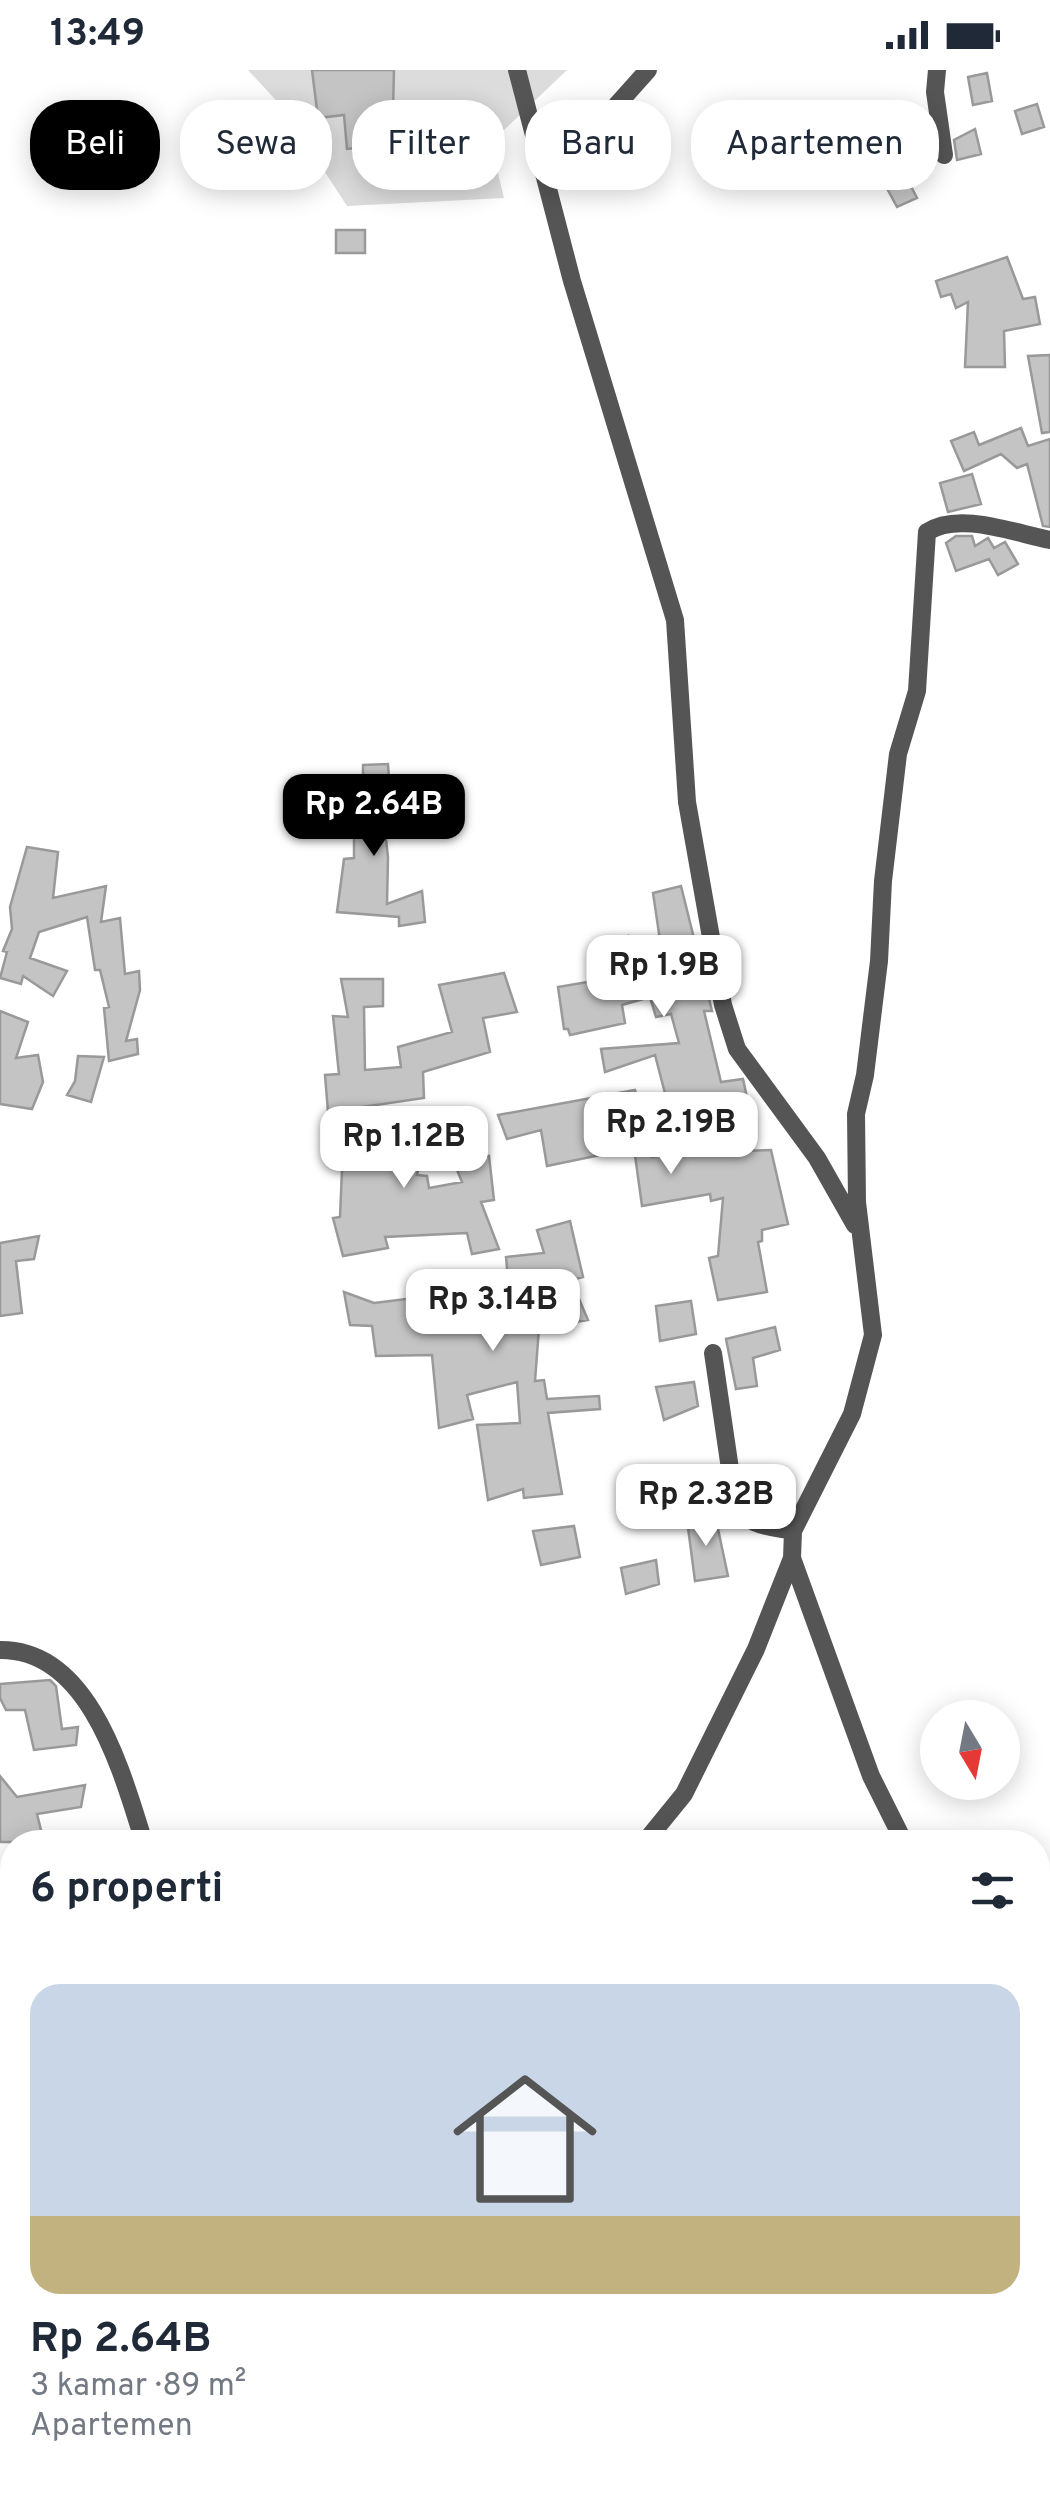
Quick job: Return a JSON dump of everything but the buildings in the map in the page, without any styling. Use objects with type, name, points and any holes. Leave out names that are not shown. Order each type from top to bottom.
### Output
[{"type":"street","points":[[518,70],[525,101]]},
{"type":"street","points":[[621,100],[648,70]]},
{"type":"street","points":[[937,70],[944,155]]},
{"type":"street","points":[[547,190],[674,620],[687,802],[723,1005],[737,1049],[818,1158],[862,1240]]},
{"type":"street","points":[[655,1830],[684,1794],[756,1649],[792,1558],[793,1531],[852,1414],[873,1335],[856,1202],[856,1114],[865,1075],[879,962],[883,881],[898,754],[917,691],[927,532],[940,524],[958,523],[1050,540]]},
{"type":"street","points":[[713,1353],[735,1503],[752,1524],[793,1531]]},
{"type":"street","points":[[792,1558],[872,1776],[898,1830]]},
{"type":"street","points":[[0,1650],[32,1652],[46,1660],[87,1705],[118,1761],[140,1830]]},
{"type":"shaded area","points":[[248,70],[567,70],[536,100],[525,100],[525,110],[505,129],[505,100],[352,100],[352,190],[502,190],[504,198],[347,206],[332,183],[332,100],[276,100]]}]
